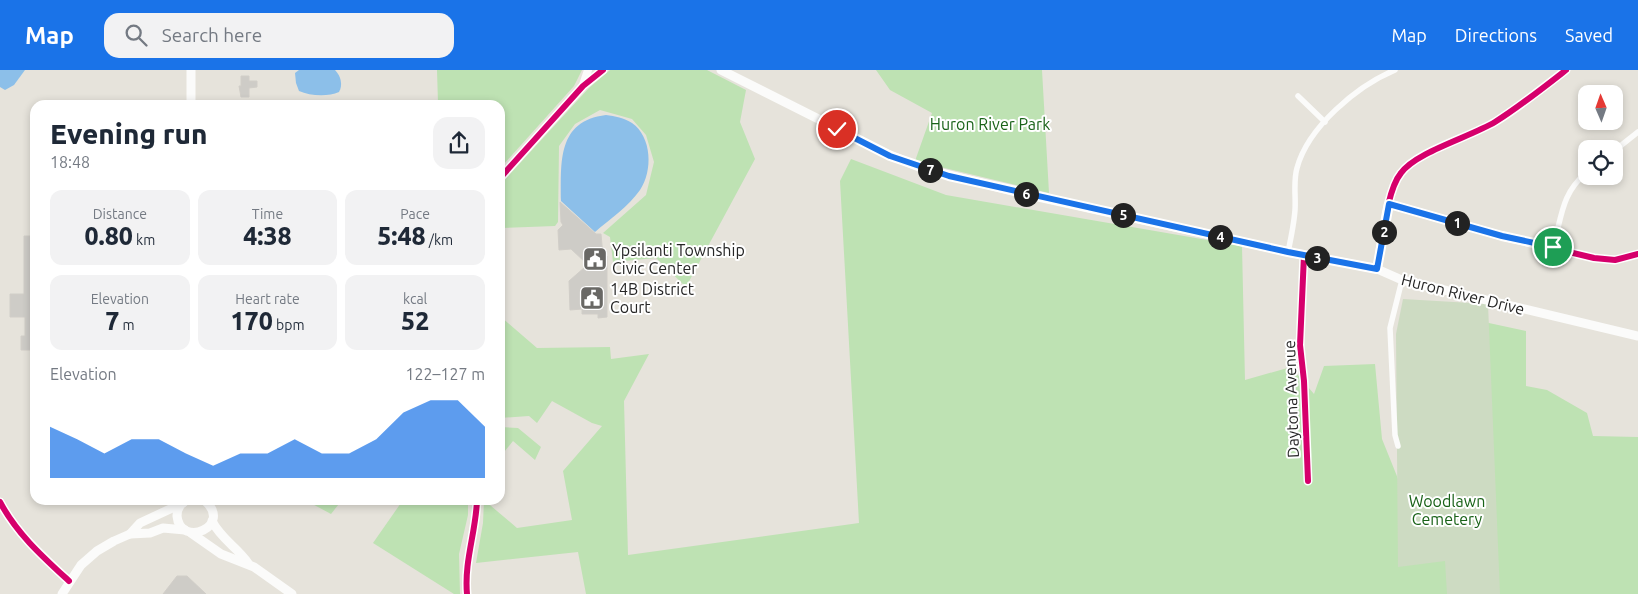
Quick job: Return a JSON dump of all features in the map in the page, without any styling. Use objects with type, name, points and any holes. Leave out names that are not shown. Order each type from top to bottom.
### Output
[{"type":"main road","points":[[191,70],[191,100]]},
{"type":"main road","name":"Huron River Drive","points":[[721,70],[890,156],[919,167],[1020,193],[1288,252],[1377,269],[1402,280],[1638,336]]},
{"type":"main road","points":[[62,594],[80,565],[97,551],[130,534],[140,523],[177,505]]},
{"type":"main road","points":[[182,505],[177,516],[180,524],[188,531],[221,554],[248,563],[292,594]]},
{"type":"main road","points":[[130,534],[150,533],[163,528],[200,532],[206,529],[212,521],[213,512],[210,505]]},
{"type":"main road","points":[[212,521],[218,534],[240,552],[248,563]]},
{"type":"street","points":[[583,86],[588,70]]},
{"type":"street","points":[[505,172],[583,86],[603,70]]},
{"type":"street","points":[[1288,252],[1294,225],[1297,168],[1304,149],[1325,122],[1357,91],[1395,70]]},
{"type":"street","points":[[1377,269],[1389,204],[1401,172],[1416,159],[1469,136],[1495,122],[1566,70]]},
{"type":"street","points":[[1298,96],[1325,122]]},
{"type":"street","points":[[1623,144],[1638,132]]},
{"type":"street","points":[[1553,247],[1567,196],[1578,180]]},
{"type":"street","points":[[1389,204],[1502,236],[1594,258],[1615,260],[1638,254]]},
{"type":"street","name":"Daytona Avenue","points":[[1304,255],[1304,299],[1300,345],[1304,381],[1308,481]]},
{"type":"street","points":[[1398,446],[1395,435],[1390,328],[1402,280]]},
{"type":"street","points":[[0,502],[9,520],[69,581]]},
{"type":"street","points":[[467,594],[467,560],[476,520],[477,505]]},
{"type":"green space","points":[[437,70],[582,70],[574,86],[505,163],[505,100],[438,100]]},
{"type":"green space","points":[[610,70],[707,70],[746,90],[740,122],[755,159],[686,287],[656,258],[613,262],[610,237],[603,233],[646,195],[654,162],[646,135],[632,119],[600,110],[575,124],[559,146],[558,222],[555,226],[505,228],[505,180],[589,88]]},
{"type":"green space","name":"Huron River Park","points":[[876,70],[1042,70],[1049,193],[915,161],[932,113],[890,90]]},
{"type":"green space","points":[[851,159],[946,195],[1242,246],[1245,380],[1291,367],[1314,394],[1324,366],[1375,364],[1382,439],[1409,506],[1475,320],[1526,331],[1526,386],[1547,390],[1587,413],[1593,436],[1638,437],[1638,594],[586,594],[578,552],[476,563],[483,523],[484,505],[490,505],[517,528],[572,520],[563,471],[602,426],[592,423],[552,401],[537,423],[529,416],[505,418],[505,320],[537,348],[610,347],[611,359],[649,354],[624,401],[628,555],[859,523],[840,181]]},
{"type":"green space","name":"Woodlawn Cemetery","points":[[1403,299],[1488,304],[1500,594],[1447,594],[1445,561],[1398,567],[1396,334]]},
{"type":"green space","points":[[505,427],[518,428],[541,447],[535,460],[513,441],[505,451]]},
{"type":"green space","points":[[314,505],[338,505],[331,514]]},
{"type":"green space","points":[[400,505],[468,505],[468,515],[459,554],[460,594],[454,594],[373,543]]},
{"type":"water","points":[[0,70],[25,70],[14,85],[5,90],[0,87]]},
{"type":"water","points":[[299,70],[335,70],[341,81],[339,92],[330,95],[319,95],[299,91],[295,73]]},
{"type":"water","points":[[606,115],[626,120],[639,129],[647,145],[648,164],[644,182],[636,196],[595,232],[561,201],[562,158],[570,135],[578,125],[590,119]]},
{"type":"building","points":[[241,76],[249,76],[249,81],[257,81],[257,87],[249,88],[249,97],[241,97],[239,86],[241,86]]},
{"type":"building","name":"Ypsilanti Township Civic Center","points":[[560,202],[596,234],[601,234],[603,256],[607,256],[607,317],[598,318],[598,314],[582,314],[582,309],[570,310],[569,281],[585,267],[585,262],[571,249],[559,250],[558,230],[563,225],[561,222]]},
{"type":"building","points":[[24,236],[30,236],[30,350],[21,350],[21,336],[25,336],[25,317],[10,317],[10,294],[24,294]]},
{"type":"building","points":[[177,576],[187,576],[206,594],[163,594]]},
{"type":"cycle path","points":[[505,172],[583,86],[603,70]]},
{"type":"cycle path","points":[[1377,269],[1388,205],[1396,181],[1408,165],[1418,158],[1495,122],[1566,70]]},
{"type":"cycle path","points":[[1389,204],[1502,236],[1594,258],[1615,260],[1638,254]]},
{"type":"cycle path","points":[[1304,255],[1300,345],[1304,381],[1308,481]]},
{"type":"cycle path","points":[[0,502],[22,535],[69,581]]},
{"type":"cycle path","points":[[467,594],[467,570],[477,505]]},
{"type":"place","name":"Ypsilanti Township Civic Center","points":[[595,259]]},
{"type":"place","name":"14B District Court","points":[[592,298]]},
{"type":"route","points":[[837,129],[890,156],[949,176],[1288,252],[1377,269],[1389,204],[1502,236],[1553,247]]}]
